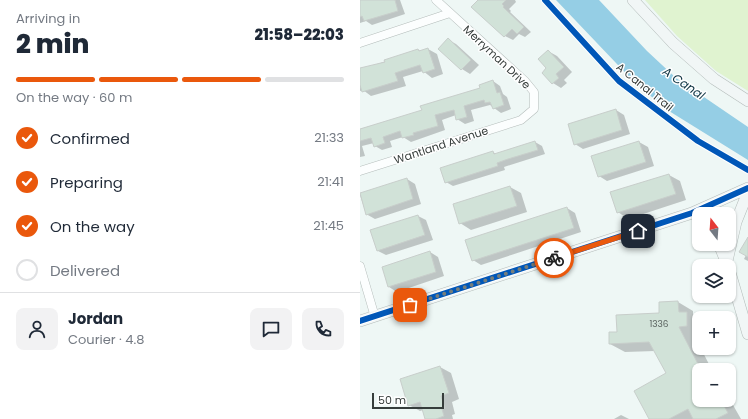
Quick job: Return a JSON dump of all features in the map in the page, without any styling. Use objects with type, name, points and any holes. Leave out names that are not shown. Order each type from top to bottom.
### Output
[{"type":"street","name":"Merryman Drive","points":[[436,0],[525,81],[534,92],[534,109],[521,120]]},
{"type":"street","points":[[633,0],[672,43],[714,79],[748,101]]},
{"type":"street","points":[[360,42],[450,13]]},
{"type":"street","name":"Wantland Avenue","points":[[360,171],[521,120]]},
{"type":"street","points":[[711,207],[748,188]]},
{"type":"street","points":[[729,259],[736,222],[748,192]]},
{"type":"street","points":[[360,321],[692,216]]},
{"type":"street","points":[[360,266],[376,317]]},
{"type":"street","points":[[736,292],[747,330]]},
{"type":"green space","points":[[645,0],[748,0],[748,91],[716,71],[677,36]]},
{"type":"water","points":[[556,0],[599,0],[647,51],[676,78],[748,127],[748,160],[669,111],[636,84]]},
{"type":"building","points":[[360,0],[395,0],[398,11],[364,21],[362,16],[360,17]]},
{"type":"building","points":[[478,0],[506,0],[502,4],[504,6],[503,7],[524,27],[517,34],[512,29],[504,37],[471,7]]},
{"type":"building","points":[[448,38],[471,60],[461,70],[438,49]]},
{"type":"building","points":[[428,48],[435,69],[423,73],[420,65],[395,73],[398,81],[362,92],[360,85],[360,68],[385,62],[384,60],[418,49],[419,51]]},
{"type":"building","points":[[548,50],[564,67],[556,74],[559,78],[552,84],[542,73],[546,68],[538,59]]},
{"type":"building","points":[[493,80],[497,93],[500,92],[504,105],[493,109],[490,102],[485,103],[484,100],[464,106],[467,117],[456,120],[454,110],[435,115],[438,126],[413,133],[414,135],[402,138],[400,131],[383,137],[385,143],[374,147],[371,138],[360,141],[360,129],[422,110],[420,106],[480,88],[479,85]]},
{"type":"building","points":[[616,109],[622,130],[574,145],[568,124]]},
{"type":"building","points":[[535,141],[538,150],[497,163],[498,166],[445,183],[440,168],[493,151],[494,154]]},
{"type":"building","points":[[639,141],[646,162],[598,177],[591,156]]},
{"type":"building","points":[[669,174],[676,194],[617,213],[610,192]]},
{"type":"building","points":[[407,178],[413,199],[366,215],[360,193]]},
{"type":"building","points":[[510,186],[517,206],[459,224],[453,204]]},
{"type":"building","points":[[567,207],[574,228],[472,261],[465,240]]},
{"type":"building","points":[[418,215],[425,235],[377,251],[370,230]]},
{"type":"building","points":[[748,237],[748,257],[739,252]]},
{"type":"building","points":[[430,251],[436,272],[388,287],[382,267]]},
{"type":"building","points":[[678,301],[679,312],[687,312],[687,326],[679,327],[692,355],[697,363],[692,363],[692,407],[725,407],[728,413],[716,419],[693,419],[688,409],[669,419],[649,419],[634,391],[666,373],[649,342],[609,344],[609,332],[617,332],[616,315],[659,313],[659,302]]},
{"type":"building","points":[[440,366],[449,393],[441,396],[445,408],[442,409],[444,416],[436,419],[425,419],[420,402],[408,406],[400,379]]},
{"type":"cycle path","name":"A Canal Trail","points":[[545,0],[619,81],[698,141],[748,170]]},
{"type":"cycle path","points":[[360,321],[692,213],[748,188]]},
{"type":"way so far","points":[[410,305],[554,258]]},
{"type":"route","points":[[554,258],[638,231]]},
{"type":"water label","name":"A Canal","points":[[684,83]]}]
